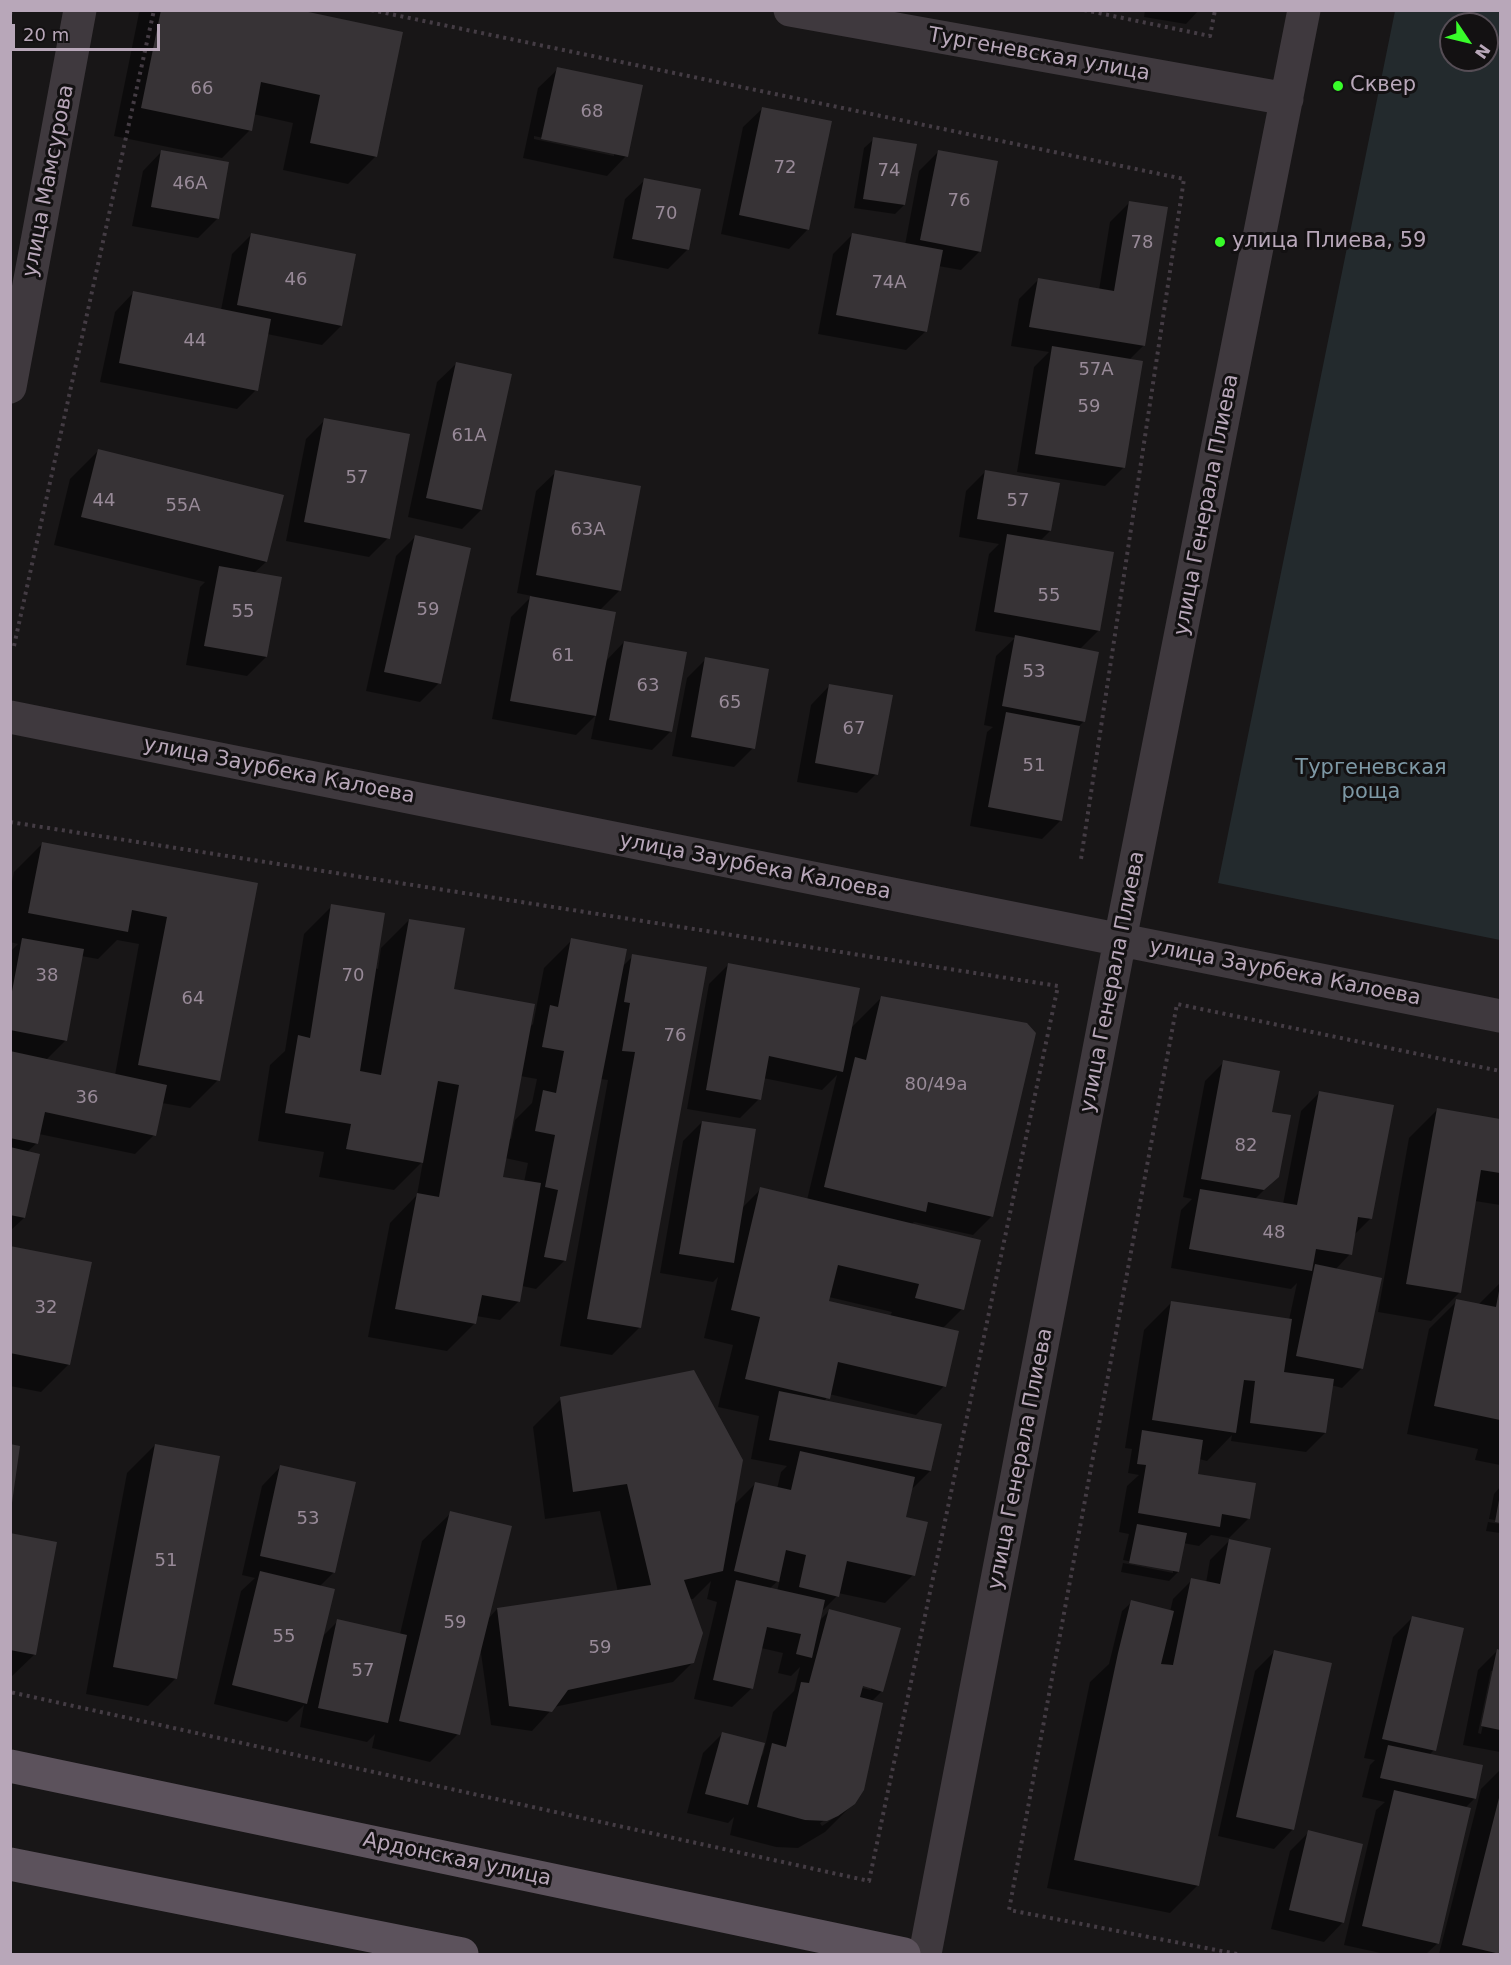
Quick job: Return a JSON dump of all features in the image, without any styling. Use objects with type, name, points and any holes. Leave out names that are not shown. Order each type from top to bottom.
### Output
[{"type":"main road","name":"Ардонская улица","points":[[10,1766],[904,1954]]},
{"type":"main road","points":[[10,1864],[462,1954]]},
{"type":"street","name":"улица Мамсурова","points":[[10,387],[80,10]]},
{"type":"street","name":"Тургеневская улица","points":[[790,10],[1287,99]]},
{"type":"street","name":"улица Генерала Плиева","points":[[925,1954],[1120,940],[1304,10]]},
{"type":"street","name":"улица Заурбека Калоева","points":[[10,717],[1500,1016]]},
{"type":"path","points":[[10,15],[11,10]]},
{"type":"path","points":[[14,646],[154,10]]},
{"type":"path","points":[[371,10],[1184,179],[1081,859]]},
{"type":"path","points":[[1084,10],[1210,36],[1215,10]]},
{"type":"path","points":[[10,822],[1058,986],[869,1881],[10,1692]]},
{"type":"path","points":[[1237,1954],[1009,1910],[1177,1004],[1500,1071]]},
{"type":"green space","name":"Тургеневская роща","points":[[1395,11],[1500,11],[1500,940],[1218,883]]},
{"type":"building","points":[[161,10],[299,10],[403,32],[377,157],[310,143],[320,95],[261,82],[252,131],[141,108]]},
{"type":"building","points":[[557,67],[643,85],[628,157],[541,139]]},
{"type":"building","points":[[762,107],[832,121],[809,230],[739,215]]},
{"type":"building","points":[[873,137],[917,144],[905,205],[863,199]]},
{"type":"building","points":[[161,150],[229,162],[219,219],[151,207]]},
{"type":"building","points":[[938,150],[998,161],[981,252],[920,240]]},
{"type":"building","points":[[644,178],[701,189],[689,250],[632,239]]},
{"type":"building","points":[[1129,201],[1168,207],[1145,346],[1029,327],[1038,278],[1114,291]]},
{"type":"building","points":[[251,233],[356,254],[342,326],[237,305]]},
{"type":"building","points":[[852,233],[943,250],[927,332],[836,315]]},
{"type":"building","points":[[133,291],[271,319],[258,391],[119,363]]},
{"type":"building","points":[[1052,346],[1143,361],[1125,468],[1035,454]]},
{"type":"building","points":[[456,362],[512,374],[482,510],[426,498]]},
{"type":"building","points":[[324,418],[410,434],[390,539],[304,522]]},
{"type":"building","points":[[98,449],[284,495],[267,562],[81,517]]},
{"type":"building","points":[[555,470],[641,486],[621,591],[536,575]]},
{"type":"building","points":[[985,470],[1060,483],[1051,531],[977,519]]},
{"type":"building","points":[[1007,534],[1114,552],[1100,631],[994,612]]},
{"type":"building","points":[[415,535],[471,548],[441,684],[384,672]]},
{"type":"building","points":[[219,566],[282,577],[267,657],[204,646]]},
{"type":"building","points":[[530,596],[616,612],[596,716],[510,701]]},
{"type":"building","points":[[1015,635],[1099,652],[1085,722],[1002,706]]},
{"type":"building","points":[[624,641],[687,652],[672,732],[609,720]]},
{"type":"building","points":[[705,657],[769,669],[755,749],[691,737]]},
{"type":"building","points":[[829,684],[893,695],[878,775],[815,763]]},
{"type":"building","points":[[1006,712],[1080,726],[1062,821],[988,807]]},
{"type":"building","points":[[42,842],[258,883],[220,1081],[138,1065],[167,917],[132,910],[128,932],[28,913]]},
{"type":"building","points":[[331,904],[385,913],[360,1071],[381,1075],[409,919],[465,928],[454,989],[535,1004],[503,1177],[541,1183],[520,1302],[482,1295],[476,1324],[395,1309],[417,1193],[439,1197],[459,1085],[438,1081],[423,1163],[346,1149],[351,1124],[285,1113],[298,1035],[310,1038]]},
{"type":"building","points":[[22,938],[84,949],[67,1041],[10,1030],[10,1002]]},
{"type":"building","points":[[571,938],[627,949],[566,1261],[544,1257],[558,1190],[545,1187],[555,1135],[535,1131],[543,1090],[556,1093],[564,1051],[542,1047],[550,1005],[558,1007]]},
{"type":"building","points":[[632,954],[707,967],[641,1328],[587,1319],[635,1052],[622,1051],[630,1003],[624,1002]]},
{"type":"building","points":[[728,963],[860,988],[843,1072],[769,1056],[761,1100],[706,1090]]},
{"type":"building","points":[[881,996],[1027,1023],[1036,1033],[993,1217],[928,1202],[926,1212],[824,1187],[855,1057],[866,1060]]},
{"type":"building","points":[[10,1051],[167,1085],[156,1136],[45,1112],[38,1144],[10,1138]]},
{"type":"building","points":[[1223,1060],[1280,1071],[1272,1112],[1291,1115],[1279,1177],[1264,1190],[1201,1179]]},
{"type":"building","points":[[1319,1091],[1394,1105],[1372,1219],[1358,1217],[1352,1255],[1316,1249],[1312,1271],[1189,1249],[1200,1189],[1297,1205]]},
{"type":"building","points":[[1437,1108],[1500,1119],[1500,1173],[1481,1170],[1461,1293],[1406,1284]]},
{"type":"building","points":[[702,1121],[756,1129],[734,1263],[679,1254]]},
{"type":"building","points":[[10,1147],[40,1154],[25,1218],[10,1215]]},
{"type":"building","points":[[760,1187],[981,1240],[964,1310],[915,1298],[919,1284],[838,1265],[829,1301],[959,1331],[946,1387],[838,1362],[830,1399],[745,1379],[760,1317],[731,1310]]},
{"type":"building","points":[[10,1246],[92,1262],[70,1365],[10,1353]]},
{"type":"building","points":[[1315,1264],[1382,1278],[1363,1369],[1296,1356]]},
{"type":"building","points":[[1499,1291],[1500,1420],[1434,1406],[1456,1299],[1496,1307]]},
{"type":"building","points":[[1171,1301],[1292,1319],[1284,1372],[1334,1379],[1326,1433],[1250,1423],[1255,1381],[1244,1380],[1236,1433],[1152,1420]]},
{"type":"building","points":[[694,1370],[743,1460],[723,1571],[684,1580],[703,1633],[694,1663],[568,1690],[552,1712],[509,1706],[497,1608],[651,1585],[627,1484],[573,1492],[560,1397]]},
{"type":"building","points":[[779,1391],[942,1424],[931,1471],[769,1440]]},
{"type":"building","points":[[1142,1430],[1203,1440],[1198,1474],[1256,1483],[1250,1519],[1222,1514],[1220,1527],[1138,1513],[1146,1465],[1137,1464]]},
{"type":"building","points":[[10,1444],[20,1446],[12,1503],[10,1503]]},
{"type":"building","points":[[155,1444],[220,1456],[177,1679],[113,1667]]},
{"type":"building","points":[[800,1451],[915,1477],[906,1517],[928,1522],[915,1576],[847,1561],[839,1597],[799,1587],[806,1555],[786,1550],[779,1582],[734,1571],[755,1482],[791,1490]]},
{"type":"building","points":[[280,1465],[356,1482],[335,1573],[260,1556]]},
{"type":"building","points":[[1500,1500],[1500,1523],[1495,1522]]},
{"type":"building","points":[[450,1511],[512,1526],[460,1735],[399,1721]]},
{"type":"building","points":[[1137,1524],[1187,1533],[1179,1572],[1129,1563]]},
{"type":"building","points":[[10,1533],[57,1542],[36,1655],[10,1650]]},
{"type":"building","points":[[1229,1539],[1271,1548],[1199,1886],[1074,1860],[1131,1600],[1174,1611],[1161,1664],[1173,1665],[1191,1578],[1220,1584]]},
{"type":"building","points":[[260,1571],[335,1589],[307,1704],[232,1685]]},
{"type":"building","points":[[736,1580],[825,1600],[812,1658],[796,1654],[801,1634],[767,1627],[753,1689],[713,1680]]},
{"type":"building","points":[[829,1609],[901,1628],[883,1692],[863,1686],[860,1697],[883,1703],[864,1790],[855,1804],[838,1816],[827,1821],[805,1820],[757,1807],[772,1743],[786,1747],[801,1682],[809,1683]]},
{"type":"building","points":[[1412,1616],[1464,1628],[1436,1751],[1382,1739]]},
{"type":"building","points":[[337,1619],[407,1635],[388,1723],[318,1708]]},
{"type":"building","points":[[1497,1649],[1500,1650],[1500,1730],[1481,1726]]},
{"type":"building","points":[[1274,1650],[1332,1663],[1294,1830],[1236,1817]]},
{"type":"building","points":[[722,1732],[765,1743],[748,1805],[705,1794]]},
{"type":"building","points":[[1388,1745],[1483,1765],[1476,1799],[1380,1778]]},
{"type":"building","points":[[1394,1790],[1471,1808],[1439,1944],[1362,1926]]},
{"type":"building","points":[[1500,1794],[1500,1954],[1462,1945]]},
{"type":"building","points":[[1308,1830],[1363,1844],[1344,1923],[1289,1910]]},
{"type":"place","name":"Сквер","points":[[1338,86]]},
{"type":"place","name":"улица Плиева, 59","points":[[1220,242]]}]
